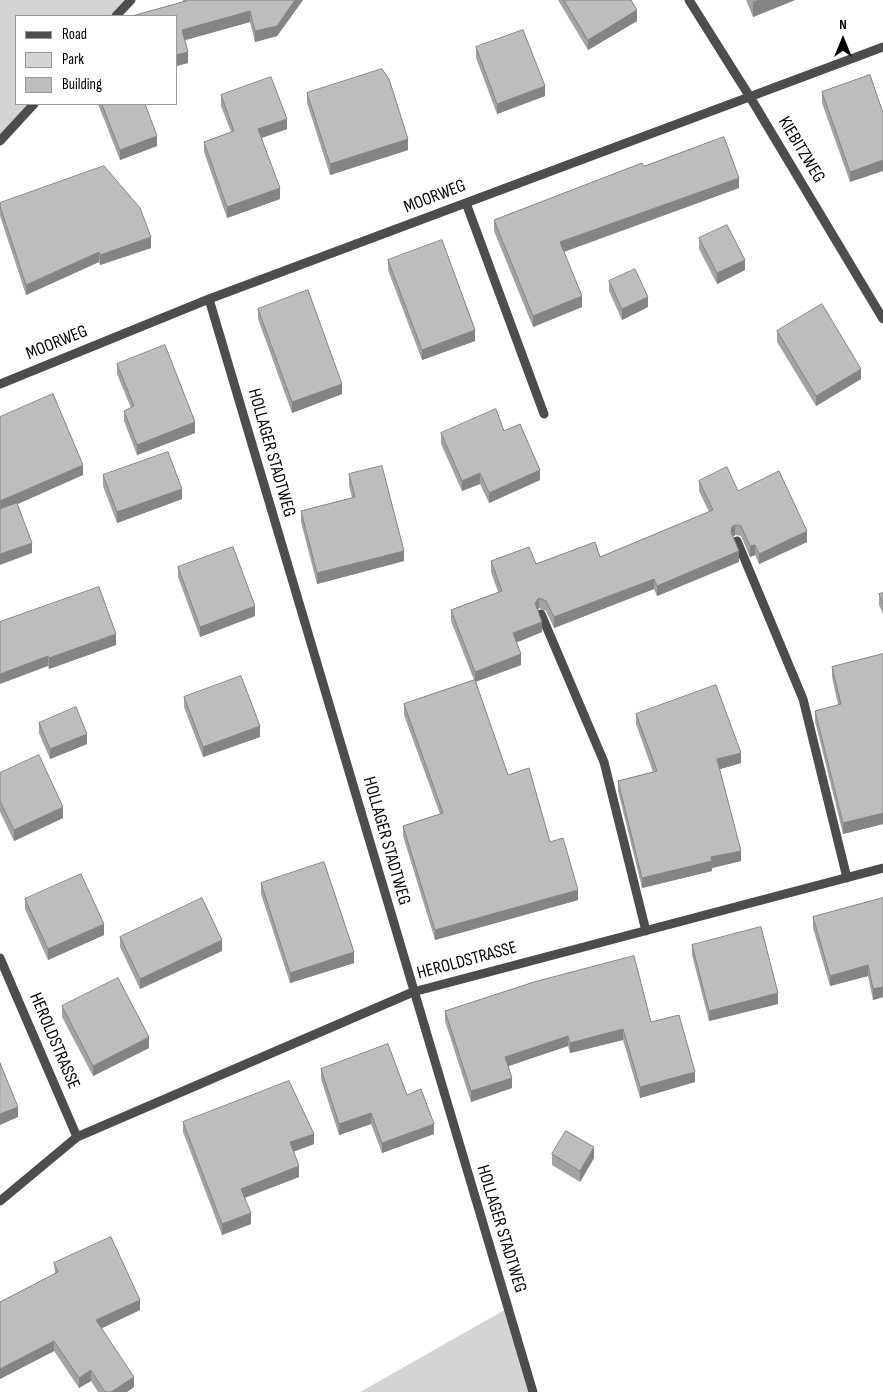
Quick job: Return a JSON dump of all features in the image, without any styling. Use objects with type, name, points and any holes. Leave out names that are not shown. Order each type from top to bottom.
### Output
[{"type":"street","points":[[117,15],[131,0]]},
{"type":"street","name":"KIEBITZWEG","points":[[689,0],[750,97],[883,318]]},
{"type":"street","name":"MOORWEG","points":[[0,384],[209,299],[883,47]]},
{"type":"street","points":[[0,141],[33,105]]},
{"type":"street","points":[[466,203],[544,414]]},
{"type":"street","name":"HOLLAGER STADTWEG","points":[[209,299],[533,1392]]},
{"type":"street","points":[[737,541],[803,699],[847,878]]},
{"type":"street","points":[[541,614],[604,762],[646,931]]},
{"type":"street","name":"HEROLDSTRASSE","points":[[0,1201],[77,1137],[413,992],[883,868]]},
{"type":"street","name":"HEROLDSTRASSE","points":[[0,958],[77,1137]]},
{"type":"green space","points":[[0,0],[131,0],[117,15],[15,15],[15,105],[33,105],[0,140]]},
{"type":"green space","points":[[508,1308],[533,1392],[360,1392]]},
{"type":"building","points":[[295,0],[277,26],[255,31],[250,11],[182,30],[188,52],[178,54],[178,15],[136,15],[186,1]]},
{"type":"building","points":[[564,0],[631,0],[637,10],[588,40]]},
{"type":"building","points":[[523,30],[545,86],[497,104],[476,47]]},
{"type":"building","points":[[382,69],[389,79],[408,139],[330,164],[307,93]]},
{"type":"building","points":[[870,75],[883,113],[883,160],[850,172],[822,92]]},
{"type":"building","points":[[271,77],[287,119],[258,129],[280,188],[227,207],[204,142],[234,131],[221,95]]},
{"type":"building","points":[[102,105],[145,105],[157,136],[120,150]]},
{"type":"building","points":[[724,137],[739,178],[560,242],[582,296],[533,316],[494,220],[642,163],[644,166]]},
{"type":"building","points":[[104,166],[140,208],[151,237],[100,255],[99,252],[26,285],[0,203]]},
{"type":"building","points":[[727,225],[745,260],[717,273],[699,238]]},
{"type":"building","points":[[442,240],[475,330],[422,350],[388,260]]},
{"type":"building","points":[[635,269],[648,297],[622,309],[609,281]]},
{"type":"building","points":[[308,290],[342,384],[292,402],[258,309]]},
{"type":"building","points":[[822,304],[861,369],[816,396],[777,331]]},
{"type":"building","points":[[165,345],[195,422],[137,445],[124,411],[134,406],[117,364]]},
{"type":"building","points":[[53,394],[83,465],[0,501],[0,417]]},
{"type":"building","points":[[496,409],[504,431],[520,424],[540,470],[489,493],[480,473],[462,481],[441,433]]},
{"type":"building","points":[[168,452],[182,489],[117,512],[103,475]]},
{"type":"building","points":[[382,466],[404,551],[317,573],[301,511],[355,497],[349,474]]},
{"type":"building","points":[[727,467],[738,491],[779,471],[807,531],[759,554],[755,545],[750,546],[741,526],[735,525],[732,527],[731,532],[739,551],[657,586],[654,579],[554,617],[546,601],[539,598],[535,603],[542,622],[513,633],[521,654],[475,672],[451,610],[502,591],[491,561],[529,547],[536,564],[595,542],[600,557],[713,510],[699,481]]},
{"type":"building","points":[[17,503],[32,543],[0,554],[0,509]]},
{"type":"building","points":[[233,547],[255,606],[200,627],[178,567]]},
{"type":"building","points":[[99,587],[116,634],[0,674],[0,622]]},
{"type":"building","points":[[883,593],[883,604],[879,594]]},
{"type":"building","points":[[883,654],[883,813],[843,823],[815,711],[841,704],[832,667]]},
{"type":"building","points":[[241,676],[260,726],[203,747],[184,697]]},
{"type":"building","points":[[475,680],[508,775],[529,768],[550,842],[563,838],[578,890],[435,930],[403,826],[443,813],[404,704]]},
{"type":"building","points":[[716,685],[741,753],[717,759],[741,851],[711,857],[712,861],[642,878],[618,781],[657,771],[636,714]]},
{"type":"building","points":[[76,707],[87,734],[50,749],[39,723]]},
{"type":"building","points":[[39,755],[63,807],[14,830],[0,801],[0,773]]},
{"type":"building","points":[[324,862],[354,952],[290,973],[261,883]]},
{"type":"building","points":[[81,874],[104,924],[48,949],[25,899]]},
{"type":"building","points":[[202,898],[222,940],[140,979],[120,937]]},
{"type":"building","points":[[883,898],[883,987],[873,989],[868,965],[830,976],[813,917]]},
{"type":"building","points":[[761,927],[778,993],[709,1011],[692,945]]},
{"type":"building","points":[[634,956],[651,1022],[679,1015],[695,1072],[640,1087],[623,1029],[570,1043],[568,1036],[505,1057],[512,1078],[471,1091],[445,1011],[534,982]]},
{"type":"building","points":[[118,978],[149,1037],[93,1066],[62,1006]]},
{"type":"building","points":[[388,1044],[407,1095],[421,1089],[434,1124],[382,1143],[371,1113],[339,1124],[321,1069]]},
{"type":"building","points":[[0,1063],[18,1107],[0,1114]]},
{"type":"building","points":[[289,1081],[314,1134],[290,1142],[299,1166],[241,1189],[251,1213],[222,1224],[183,1122]]},
{"type":"building","points":[[566,1131],[594,1147],[580,1171],[552,1154]]},
{"type":"building","points":[[111,1237],[140,1300],[96,1320],[134,1377],[111,1392],[105,1392],[91,1370],[79,1378],[54,1341],[0,1369],[0,1302],[58,1272],[54,1263]]}]
